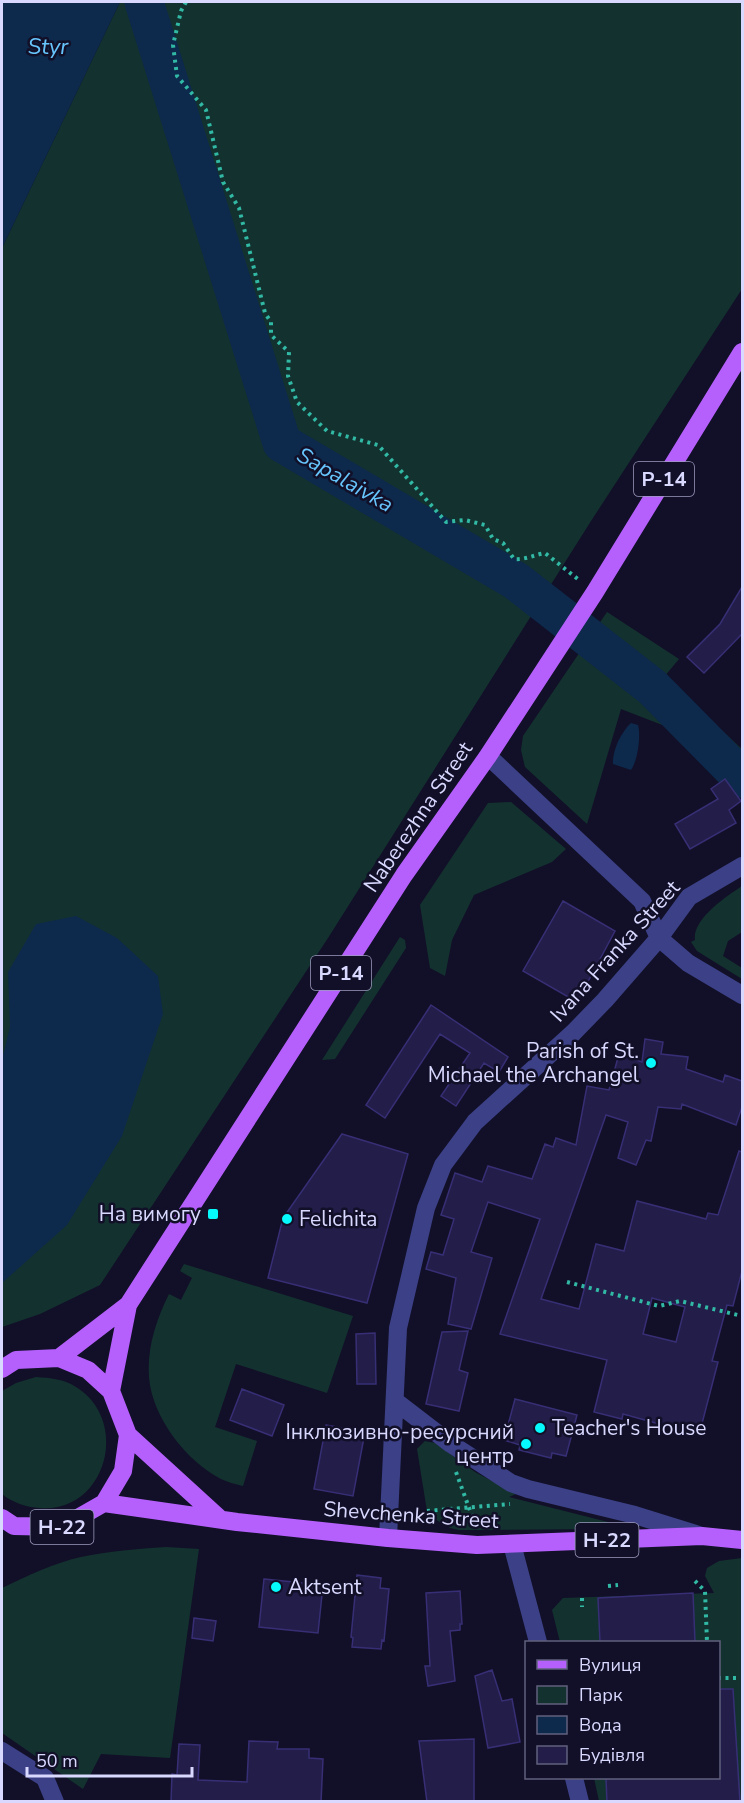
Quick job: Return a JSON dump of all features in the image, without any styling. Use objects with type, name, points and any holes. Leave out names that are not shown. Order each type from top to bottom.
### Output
[{"type":"main road","name":"Naberezhna Street","points":[[59,1358],[128,1305],[404,875],[488,756],[590,599],[742,352]]},
{"type":"main road","name":"Naberezhna Street","points":[[111,1391],[128,1305]]},
{"type":"main road","points":[[2,1369],[16,1360],[59,1358],[88,1370],[111,1391],[128,1435],[220,1519]]},
{"type":"main road","points":[[104,1503],[123,1471],[128,1435]]},
{"type":"main road","name":"Shevchenka Street","points":[[104,1503],[388,1538],[477,1545],[702,1536],[742,1540]]},
{"type":"main road","name":"Н-22","points":[[6,1527],[62,1527],[104,1503]]},
{"type":"street","points":[[488,756],[642,901],[659,938],[688,963],[742,995]]},
{"type":"street","name":"Ivana Franka Street","points":[[388,1538],[398,1328],[426,1208],[443,1165],[475,1122],[573,1033],[659,938],[689,897],[742,866]]},
{"type":"street","points":[[395,1401],[451,1444],[511,1483],[635,1515],[702,1536]]},
{"type":"street","points":[[512,1544],[538,1641]]},
{"type":"street","points":[[2,1751],[45,1778],[55,1802]]},
{"type":"street","points":[[574,1779],[580,1802]]},
{"type":"path","points":[[186,2],[181,11],[173,45],[177,76],[206,110],[223,182],[239,208],[265,313],[271,322],[272,335],[289,352],[288,376],[297,402],[327,431],[378,445],[446,522],[465,520],[484,525],[493,539],[503,543],[514,559],[524,560],[545,553],[590,599]]},
{"type":"path","points":[[567,1282],[659,1306],[680,1301],[742,1316]]},
{"type":"path","points":[[452,1463],[477,1531]]},
{"type":"path","points":[[427,1511],[513,1503]]},
{"type":"path","points":[[695,1581],[705,1591],[707,1641]]},
{"type":"path","points":[[608,1586],[618,1585]]},
{"type":"path","points":[[582,1598],[582,1607]]},
{"type":"path","points":[[720,1678],[737,1678]]},
{"type":"green space","points":[[120,2],[742,2],[742,289],[591,521],[328,938],[100,1285],[40,1314],[2,1327],[2,248]]},
{"type":"green space","points":[[607,612],[679,659],[664,677],[742,749],[742,800],[723,769],[670,728],[621,709],[587,824],[525,767],[521,750],[523,736]]},
{"type":"green space","points":[[511,802],[566,849],[552,862],[474,895],[452,940],[445,976],[430,968],[420,905],[488,803]]},
{"type":"green space","points":[[742,886],[742,932],[728,941],[723,956],[742,968],[742,979],[697,951],[691,942],[695,940],[699,924],[705,916]]},
{"type":"green space","points":[[400,937],[405,940],[406,948],[335,1059],[322,1060]]},
{"type":"green space","points":[[184,1264],[353,1316],[327,1393],[236,1364],[215,1427],[257,1441],[243,1486],[223,1480],[195,1461],[164,1422],[152,1392],[149,1355],[153,1334],[169,1294],[181,1300],[192,1278],[180,1271]]},
{"type":"green space","points":[[36,1377],[52,1378],[76,1387],[93,1402],[103,1421],[106,1442],[103,1462],[95,1481],[81,1496],[63,1506],[30,1507],[2,1494],[2,1391],[16,1383]]},
{"type":"green space","points":[[425,1441],[435,1443],[475,1472],[516,1494],[509,1497],[608,1522],[602,1529],[459,1530],[450,1528],[428,1515],[417,1449]]},
{"type":"green space","points":[[166,1547],[199,1549],[170,1758],[101,1754],[83,1789],[2,1733],[2,1588],[51,1566],[81,1557]]},
{"type":"green space","points":[[742,1558],[742,1801],[599,1801],[594,1779],[720,1779],[720,1641],[560,1641],[552,1610],[563,1598],[714,1593],[705,1576],[707,1568],[719,1561]]},
{"type":"water","name":"Styr","points":[[2,2],[120,2],[2,248]]},
{"type":"water","points":[[631,723],[638,725],[639,735],[637,754],[631,770],[613,764],[618,742]]},
{"type":"water","points":[[76,916],[117,938],[158,976],[163,1014],[122,1136],[67,1225],[2,1283],[2,1060],[10,1027],[8,972],[36,924]]},
{"type":"building","points":[[742,587],[742,634],[704,673],[687,657],[720,624]]},
{"type":"building","points":[[725,779],[741,801],[729,810],[736,823],[690,849],[675,824],[718,799],[711,789]]},
{"type":"building","points":[[563,901],[615,931],[577,1002],[523,971]]},
{"type":"building","points":[[431,1005],[508,1057],[499,1072],[484,1063],[456,1106],[441,1096],[470,1053],[440,1034],[385,1118],[366,1105]]},
{"type":"building","points":[[645,1039],[663,1042],[661,1054],[688,1057],[686,1069],[723,1082],[725,1075],[742,1081],[742,1107],[736,1125],[682,1104],[681,1109],[658,1107],[651,1141],[646,1140],[636,1165],[618,1158],[628,1122],[606,1115],[541,1299],[579,1309],[596,1244],[624,1251],[637,1201],[706,1219],[708,1213],[718,1215],[739,1151],[742,1152],[742,1271],[733,1306],[727,1305],[712,1361],[718,1362],[699,1435],[623,1414],[622,1419],[594,1412],[607,1360],[500,1334],[540,1219],[488,1202],[471,1252],[492,1258],[471,1329],[448,1324],[456,1278],[426,1269],[431,1252],[443,1255],[454,1219],[441,1215],[455,1173],[482,1182],[488,1166],[532,1179],[545,1144],[553,1147],[556,1138],[576,1145],[587,1086],[609,1090],[619,1054],[642,1062]],"holes":[[[652,1298],[685,1307],[676,1342],[643,1334]]]},
{"type":"building","points":[[342,1134],[408,1154],[367,1303],[268,1278],[283,1218]]},
{"type":"building","points":[[468,1331],[459,1370],[468,1373],[459,1411],[426,1404],[442,1332]]},
{"type":"building","points":[[375,1333],[376,1384],[357,1384],[356,1334]]},
{"type":"building","points":[[242,1389],[284,1405],[272,1436],[230,1420]]},
{"type":"building","name":"Teacher's House","points":[[515,1399],[577,1415],[566,1456],[552,1453],[551,1458],[519,1450],[520,1445],[504,1440]]},
{"type":"building","points":[[326,1425],[365,1432],[353,1496],[314,1489]]},
{"type":"building","points":[[357,1575],[381,1578],[380,1588],[389,1589],[384,1641],[382,1640],[381,1649],[352,1647]]},
{"type":"building","points":[[264,1579],[323,1585],[318,1633],[259,1627]]},
{"type":"building","points":[[460,1591],[462,1624],[460,1624],[460,1630],[450,1631],[455,1681],[428,1686],[425,1666],[430,1666],[426,1593]]},
{"type":"building","points":[[693,1593],[695,1641],[600,1641],[598,1598]]},
{"type":"building","points":[[194,1618],[216,1621],[213,1641],[192,1638]]},
{"type":"building","points":[[492,1670],[502,1701],[512,1699],[520,1742],[488,1748],[475,1676]]},
{"type":"building","points":[[720,1689],[733,1689],[740,1802],[607,1802],[606,1779],[720,1779]]},
{"type":"building","points":[[474,1739],[474,1802],[427,1802],[419,1741]]},
{"type":"building","points":[[249,1741],[278,1742],[277,1749],[309,1749],[309,1758],[323,1759],[321,1802],[171,1802],[172,1774],[177,1775],[179,1744],[200,1745],[198,1780],[247,1782]]},
{"type":"waterway","name":"Sapalaivka","points":[[144,2],[282,443],[516,581],[652,687],[742,778]]},
{"type":"place","name":"Parish of St. Michael the Archangel","points":[[651,1063]]},
{"type":"place","name":"На вимогу","points":[[213,1214]]},
{"type":"place","name":"Felichita","points":[[287,1219]]},
{"type":"place","name":"Teacher's House","points":[[540,1428]]},
{"type":"place","name":"Інклюзивно-ресурсний центр","points":[[526,1444]]},
{"type":"place","name":"Aktsent","points":[[276,1587]]}]
